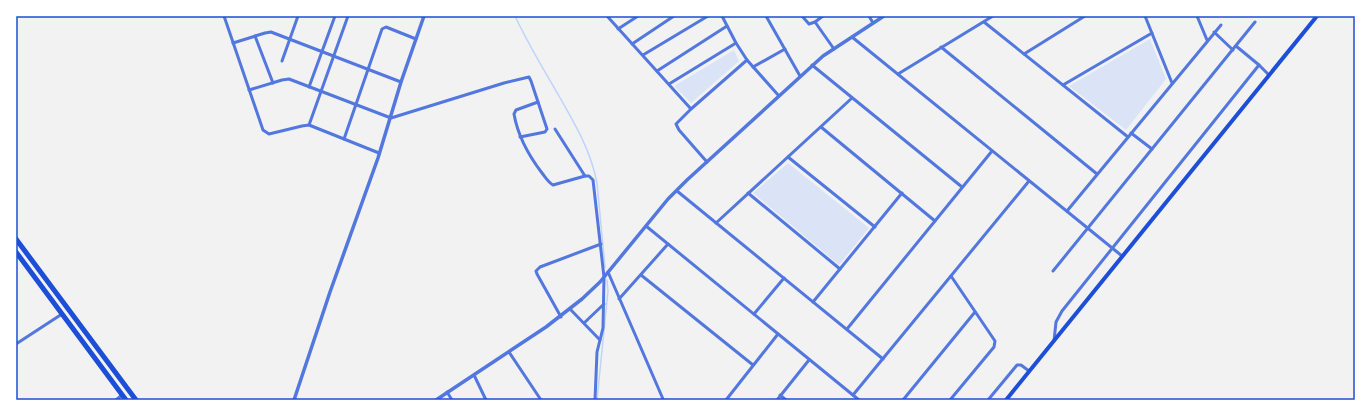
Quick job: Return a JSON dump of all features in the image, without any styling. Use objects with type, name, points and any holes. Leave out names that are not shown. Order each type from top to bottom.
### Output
[{"type":"highway","points":[[16,239],[136,400]]},
{"type":"highway","points":[[16,252],[124,398]]},
{"type":"main road","points":[[1006,400],[1317,16]]},
{"type":"street","points":[[224,16],[263,130],[266,133],[269,134],[309,125],[379,153]]},
{"type":"street","points":[[282,61],[298,16]]},
{"type":"street","points":[[309,86],[335,17],[330,16]]},
{"type":"street","points":[[309,125],[348,16]]},
{"type":"street","points":[[294,400],[332,285],[391,118],[401,82],[424,16]]},
{"type":"street","points":[[607,16],[691,109]]},
{"type":"street","points":[[618,29],[638,16]]},
{"type":"street","points":[[632,44],[674,16]]},
{"type":"street","points":[[643,55],[708,16]]},
{"type":"street","points":[[722,16],[746,60],[779,96]]},
{"type":"street","points":[[766,16],[800,76]]},
{"type":"street","points":[[802,16],[809,24],[815,22],[823,16]]},
{"type":"street","points":[[869,16],[873,23]]},
{"type":"street","points":[[436,400],[561,317],[590,292],[677,191],[707,162],[812,65],[884,16]]},
{"type":"street","points":[[898,74],[993,16]]},
{"type":"street","points":[[1024,54],[1085,16]]},
{"type":"street","points":[[1145,16],[1172,83]]},
{"type":"street","points":[[1197,16],[1207,40]]},
{"type":"street","points":[[815,22],[834,49]]},
{"type":"street","points":[[984,22],[1128,137]]},
{"type":"street","points":[[1053,271],[1255,22]]},
{"type":"street","points":[[1066,211],[1221,25]]},
{"type":"street","points":[[657,71],[727,26]]},
{"type":"street","points":[[344,139],[355,104],[384,27],[416,39]]},
{"type":"street","points":[[233,43],[271,32],[401,82]]},
{"type":"street","points":[[1214,32],[1233,50]]},
{"type":"street","points":[[1063,85],[1152,33]]},
{"type":"street","points":[[255,36],[273,83]]},
{"type":"street","points":[[852,37],[1122,256]]},
{"type":"street","points":[[669,84],[736,43]]},
{"type":"street","points":[[1236,46],[1269,75]]},
{"type":"street","points":[[942,47],[1097,174]]},
{"type":"street","points":[[753,67],[785,49]]},
{"type":"street","points":[[707,162],[677,128],[676,124],[746,60]]},
{"type":"street","points":[[812,65],[962,188]]},
{"type":"street","points":[[1054,341],[1054,329],[1058,316],[1258,65]]},
{"type":"street","points":[[249,90],[289,79],[391,118],[529,77],[547,126],[547,131],[520,137]]},
{"type":"street","points":[[716,223],[852,98]]},
{"type":"street","points":[[538,102],[514,112],[514,119],[520,137],[534,163],[550,184],[556,184],[585,176],[589,176],[593,180],[604,277],[603,328],[597,352],[595,400]]},
{"type":"street","points":[[821,127],[935,221]]},
{"type":"street","points":[[555,129],[585,176]]},
{"type":"street","points":[[1131,133],[1152,149]]},
{"type":"street","points":[[847,329],[992,151]]},
{"type":"street","points":[[788,157],[874,227]]},
{"type":"street","points":[[853,395],[1029,180]]},
{"type":"street","points":[[677,191],[883,359]]},
{"type":"street","points":[[748,193],[840,269]]},
{"type":"street","points":[[813,302],[902,193]]},
{"type":"street","points":[[646,226],[859,400]]},
{"type":"street","points":[[561,317],[536,271],[540,267],[600,244]]},
{"type":"street","points":[[619,299],[668,244]]},
{"type":"street","points":[[608,272],[663,399]]},
{"type":"street","points":[[641,275],[753,365]]},
{"type":"street","points":[[950,400],[995,344],[993,336],[951,276]]},
{"type":"street","points":[[754,314],[784,278]]},
{"type":"street","points":[[584,323],[604,304]]},
{"type":"street","points":[[570,309],[600,340]]},
{"type":"street","points":[[903,400],[975,312]]},
{"type":"street","points":[[16,344],[62,314]]},
{"type":"street","points":[[726,400],[778,334]]},
{"type":"street","points":[[509,352],[541,400]]},
{"type":"street","points":[[776,400],[809,360]]},
{"type":"street","points":[[988,400],[1017,365],[1021,365],[1029,371]]},
{"type":"street","points":[[474,375],[486,400]]},
{"type":"street","points":[[447,392],[452,400]]},
{"type":"street","points":[[780,395],[786,400]]},
{"type":"street","points":[[116,400],[124,398]]},
{"type":"shaded area","points":[[1150,39],[1166,79],[1126,130],[1069,86]]},
{"type":"shaded area","points":[[734,50],[739,61],[691,103],[674,86]]},
{"type":"shaded area","points":[[788,163],[869,228],[839,265],[753,193]]},
{"type":"waterway","points":[[515,16],[565,106],[591,160],[597,183],[605,267]]},
{"type":"waterway","points":[[597,400],[608,291],[607,280]]}]
